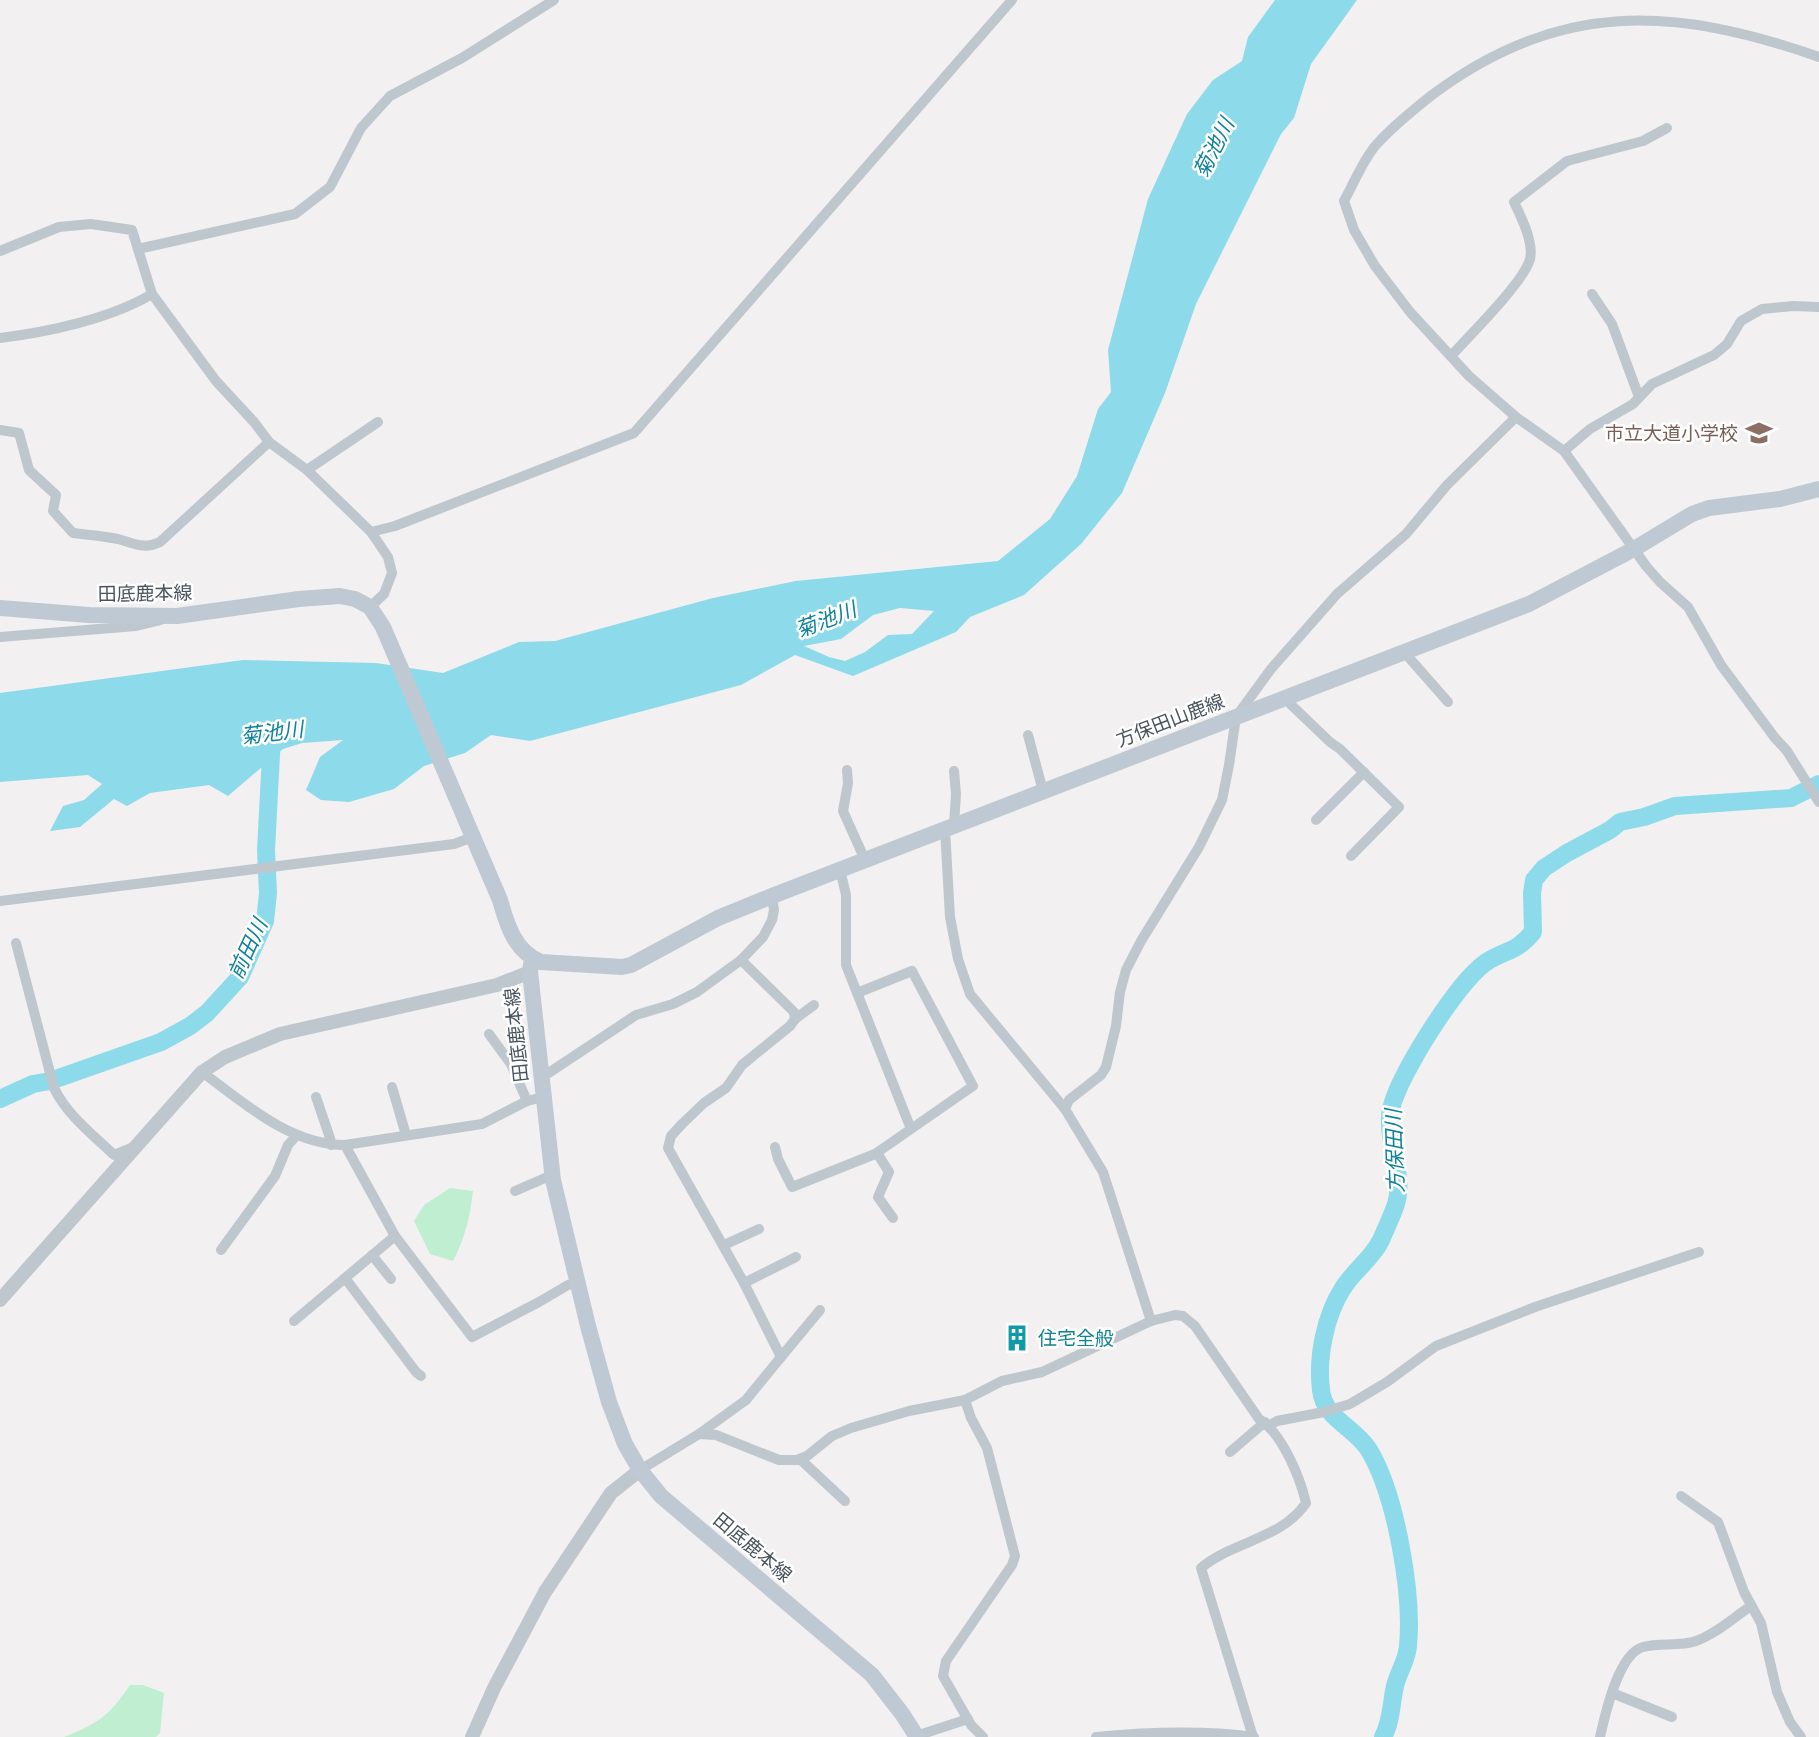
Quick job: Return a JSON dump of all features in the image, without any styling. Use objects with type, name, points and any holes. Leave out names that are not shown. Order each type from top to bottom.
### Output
[{"type":"main road","name":"方保田山鹿線","points":[[531,965],[631,965],[718,918],[772,896],[1529,604],[1634,549],[1681,520],[1709,508],[1780,499],[1819,489]]},
{"type":"main road","name":"田底鹿本線","points":[[0,608],[62,614],[177,617],[326,596],[355,600],[370,607]]},
{"type":"main road","points":[[370,607],[383,627],[513,937],[531,965]]},
{"type":"main road","name":"田底鹿本線","points":[[531,965],[541,1078],[535,1099],[609,1402],[625,1444],[640,1470],[679,1513],[872,1675],[916,1736]]},
{"type":"street","points":[[138,249],[295,214],[330,187],[361,128],[390,96],[462,58],[554,0]]},
{"type":"street","points":[[371,532],[395,526],[634,433],[1012,0]]},
{"type":"street","points":[[1819,57],[1749,34],[1664,19],[1624,17],[1584,20],[1550,29],[1515,42],[1446,84],[1375,146],[1344,201],[1354,230],[1376,266],[1410,312],[1451,356],[1516,417],[1564,451],[1660,582],[1688,607],[1721,665],[1787,751],[1819,802]]},
{"type":"street","points":[[1451,356],[1516,284],[1530,258],[1527,228],[1514,202],[1567,161],[1643,141],[1667,128]]},
{"type":"street","points":[[0,251],[59,227],[91,224],[132,230],[152,294],[216,381],[269,442],[307,470],[371,532],[388,557],[392,573],[384,594],[370,607]]},
{"type":"street","points":[[0,338],[28,335],[91,318],[135,304],[152,294]]},
{"type":"street","points":[[1592,294],[1612,324],[1639,397]]},
{"type":"street","points":[[1564,451],[1590,429],[1633,404],[1652,384],[1714,355],[1727,344],[1741,321],[1762,309],[1819,307]]},
{"type":"street","points":[[1065,1109],[1069,1100],[1106,1067],[1126,970],[1140,941],[1199,847],[1222,800],[1236,717],[1271,669],[1337,594],[1404,537],[1447,485],[1516,417]]},
{"type":"street","points":[[307,470],[378,422]]},
{"type":"street","points":[[0,430],[19,433],[30,470],[57,495],[53,511],[73,533],[151,546],[160,542],[269,442]]},
{"type":"street","points":[[0,638],[136,626],[177,617]]},
{"type":"street","points":[[1404,652],[1448,702]]},
{"type":"street","points":[[1284,698],[1399,807],[1351,856]]},
{"type":"street","points":[[1028,735],[1043,791]]},
{"type":"street","points":[[848,770],[843,811],[865,860]]},
{"type":"street","points":[[954,771],[957,794],[949,827],[950,917],[958,959],[970,994],[1065,1109],[1103,1172],[1151,1321]]},
{"type":"street","points":[[1316,820],[1364,772]]},
{"type":"street","points":[[0,901],[454,844],[473,837]]},
{"type":"street","points":[[840,869],[846,895],[846,965],[911,1129]]},
{"type":"street","points":[[541,1078],[636,1015],[673,1004],[697,992],[741,960],[763,937],[772,920],[772,896]]},
{"type":"street","points":[[16,943],[54,1088],[61,1101],[80,1124],[114,1155],[134,1147]]},
{"type":"street","points":[[741,960],[794,1012],[795,1018]]},
{"type":"street","points":[[0,1300],[202,1072],[225,1057],[280,1034],[497,985],[531,965]]},
{"type":"street","points":[[775,1147],[792,1187],[877,1153],[973,1086],[912,971],[857,993]]},
{"type":"street","points":[[781,1357],[724,1245],[668,1148],[671,1136],[704,1103],[726,1088],[743,1065],[790,1026],[795,1018],[814,1006]]},
{"type":"street","points":[[202,1072],[243,1104],[297,1135],[307,1140],[345,1145],[482,1124],[535,1099],[489,1034]]},
{"type":"street","points":[[393,1087],[406,1135]]},
{"type":"street","points":[[316,1097],[331,1145]]},
{"type":"street","points":[[222,1250],[275,1175],[288,1145],[297,1135]]},
{"type":"street","points":[[345,1145],[395,1236],[472,1337],[578,1282]]},
{"type":"street","points":[[877,1153],[889,1172],[878,1197],[893,1218]]},
{"type":"street","points":[[515,1191],[552,1175]]},
{"type":"street","points":[[724,1245],[759,1228]]},
{"type":"street","points":[[294,1321],[395,1236]]},
{"type":"street","points":[[1230,1452],[1268,1424],[1350,1404],[1387,1382],[1436,1346],[1535,1307],[1699,1251]]},
{"type":"street","points":[[372,1255],[391,1279]]},
{"type":"street","points":[[744,1283],[796,1257]]},
{"type":"street","points":[[345,1278],[421,1376]]},
{"type":"street","points":[[472,1737],[494,1688],[545,1592],[611,1493],[640,1470],[699,1434],[746,1400],[820,1310]]},
{"type":"street","points":[[699,1434],[716,1435],[779,1460],[800,1459],[832,1436],[851,1428],[909,1411],[965,1400],[1002,1381],[1042,1372],[1151,1321],[1175,1315],[1188,1319],[1259,1419],[1268,1424],[1286,1451],[1306,1503],[1301,1511],[1277,1528],[1200,1568],[1253,1737],[1190,1732],[1146,1732],[1096,1737]]},
{"type":"street","points":[[965,1400],[987,1448],[1015,1556],[1008,1571],[946,1661],[943,1676],[968,1719],[983,1737]]},
{"type":"street","points":[[800,1459],[845,1501]]},
{"type":"street","points":[[1681,1496],[1718,1522],[1744,1592],[1761,1623],[1777,1692],[1790,1721],[1801,1737]]},
{"type":"street","points":[[1601,1737],[1607,1703],[1627,1659],[1635,1650],[1644,1646],[1696,1641],[1751,1606]]},
{"type":"street","points":[[1612,1693],[1672,1717]]},
{"type":"street","points":[[916,1736],[968,1719]]},
{"type":"green space","points":[[450,1188],[473,1191],[466,1227],[453,1261],[430,1254],[414,1221],[424,1205]]},
{"type":"green space","points":[[130,1685],[143,1685],[164,1693],[160,1733],[156,1737],[64,1737],[102,1717]]},
{"type":"water","name":"菊池川","points":[[1275,0],[1357,0],[1311,64],[1294,118],[1281,134],[1196,304],[1165,393],[1122,493],[1081,544],[1024,595],[970,617],[956,632],[853,676],[795,655],[741,685],[530,741],[491,735],[465,753],[424,766],[394,789],[349,802],[321,800],[306,790],[320,757],[343,740],[302,743],[283,749],[228,796],[209,785],[150,793],[127,806],[114,799],[80,827],[50,831],[63,806],[84,800],[102,784],[88,775],[0,782],[0,693],[243,660],[376,663],[443,673],[519,642],[555,641],[713,598],[796,581],[998,561],[1050,519],[1077,476],[1098,409],[1111,392],[1108,350],[1148,199],[1187,114],[1213,80],[1242,61],[1248,37]],"holes":[[[900,608],[934,611],[912,634],[888,635],[865,652],[845,661],[804,646],[841,639],[873,615]]]},
{"type":"waterway","name":"前田川","points":[[0,1099],[33,1084],[50,1081],[161,1042],[207,1013],[240,977],[265,921],[272,736]]},
{"type":"waterway","name":"方保田川","points":[[1383,1737],[1395,1685],[1408,1646],[1405,1573],[1395,1518],[1379,1469],[1363,1442],[1334,1416],[1323,1400],[1320,1364],[1331,1311],[1347,1282],[1380,1242],[1396,1204],[1398,1181],[1390,1120],[1396,1094],[1430,1031],[1459,990],[1485,963],[1515,948],[1533,932],[1534,880],[1544,868],[1620,822],[1675,806],[1791,798],[1819,784]]},
{"type":"place","name":"市立大道小学校","points":[[1759,433]]},
{"type":"place","name":"住宅全般","points":[[1017,1338]]}]
